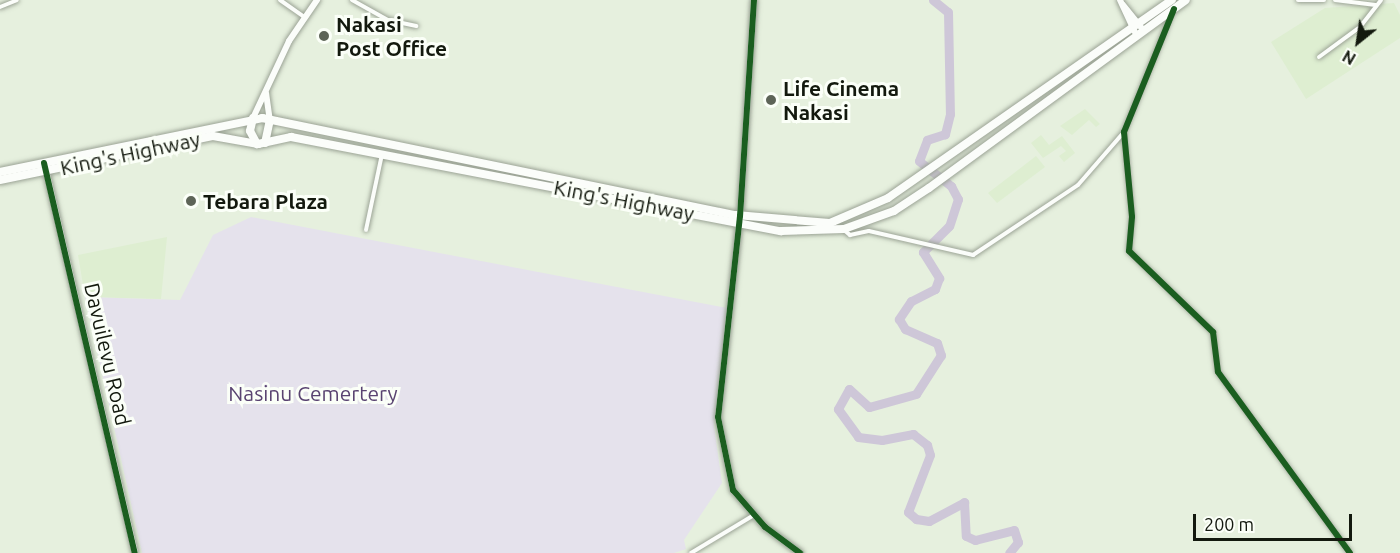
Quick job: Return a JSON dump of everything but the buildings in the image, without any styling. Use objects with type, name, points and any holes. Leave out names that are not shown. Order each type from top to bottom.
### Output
[{"type":"highway","name":"King's Highway","points":[[0,180],[45,166],[253,118],[740,219],[781,231],[844,229],[894,211],[929,188],[1138,29],[1173,4],[1186,0]]},
{"type":"highway","name":"King's Highway","points":[[0,172],[220,135],[261,143],[291,137],[740,219],[830,223],[858,214],[921,176],[945,157],[1138,29]]},
{"type":"highway","points":[[253,118],[250,134],[261,143],[270,120]]},
{"type":"street","points":[[0,7],[17,0]]},
{"type":"street","points":[[280,0],[304,17]]},
{"type":"street","points":[[253,118],[304,17],[317,0]]},
{"type":"street","points":[[352,0],[388,20],[416,26]]},
{"type":"street","points":[[754,0],[740,219],[718,417],[726,471],[754,515],[800,553]]},
{"type":"street","points":[[1298,0],[1324,0]]},
{"type":"street","points":[[1335,0],[1376,5]]},
{"type":"street","points":[[1319,57],[1360,27],[1381,0]]},
{"type":"street","points":[[1121,2],[1138,29]]},
{"type":"street","points":[[844,229],[850,235],[864,230],[966,257],[984,250],[1078,185],[1124,132],[1173,4]]},
{"type":"street","points":[[266,92],[270,120]]},
{"type":"street","points":[[1124,132],[1132,217],[1129,251],[1213,332],[1218,372],[1350,553]]},
{"type":"street","points":[[366,230],[382,152]]},
{"type":"street","name":"Davuilevu Road","points":[[45,166],[135,553]]},
{"type":"street","points":[[691,553],[754,515]]},
{"type":"shaded area","points":[[1394,3],[1400,15],[1400,38],[1306,99],[1271,42],[1325,8]]},
{"type":"shaded area","points":[[1085,109],[1100,124],[1096,127],[1089,120],[1072,135],[1060,126]]},
{"type":"shaded area","points":[[1041,135],[1049,145],[1062,136],[1075,153],[1064,162],[1059,156],[1066,151],[1061,146],[1043,158],[1031,143]]},
{"type":"shaded area","points":[[1036,156],[1045,167],[997,203],[988,193]]},
{"type":"shaded area","points":[[167,237],[161,299],[85,297],[78,255]]},
{"type":"green space","name":"Nasinu Cemertery","points":[[251,217],[727,308],[714,426],[722,483],[684,540],[686,549],[674,553],[142,553],[85,297],[180,300],[213,235]]},
{"type":"waterway","points":[[933,0],[948,12],[950,114],[945,134],[927,140],[919,161],[951,186],[958,199],[949,226],[923,252],[939,278],[935,289],[911,301],[899,319],[905,329],[937,343],[941,355],[916,394],[869,407],[849,389],[838,409],[858,437],[882,440],[913,434],[927,445],[930,455],[908,512],[916,519],[929,521],[964,502],[966,536],[975,540],[1014,530],[1018,542],[1009,553]]},
{"type":"cycle path","points":[[754,0],[740,216],[718,417],[733,490],[765,527],[800,553]]},
{"type":"cycle path","points":[[1174,9],[1124,132],[1132,217],[1129,251],[1213,332],[1218,372],[1350,553]]},
{"type":"cycle path","points":[[44,163],[135,553]]},
{"type":"place","name":"Nakasi Post Office","points":[[324,36]]},
{"type":"place","name":"Life Cinema Nakasi","points":[[771,100]]},
{"type":"place","name":"Tebara Plaza","points":[[191,201]]}]
